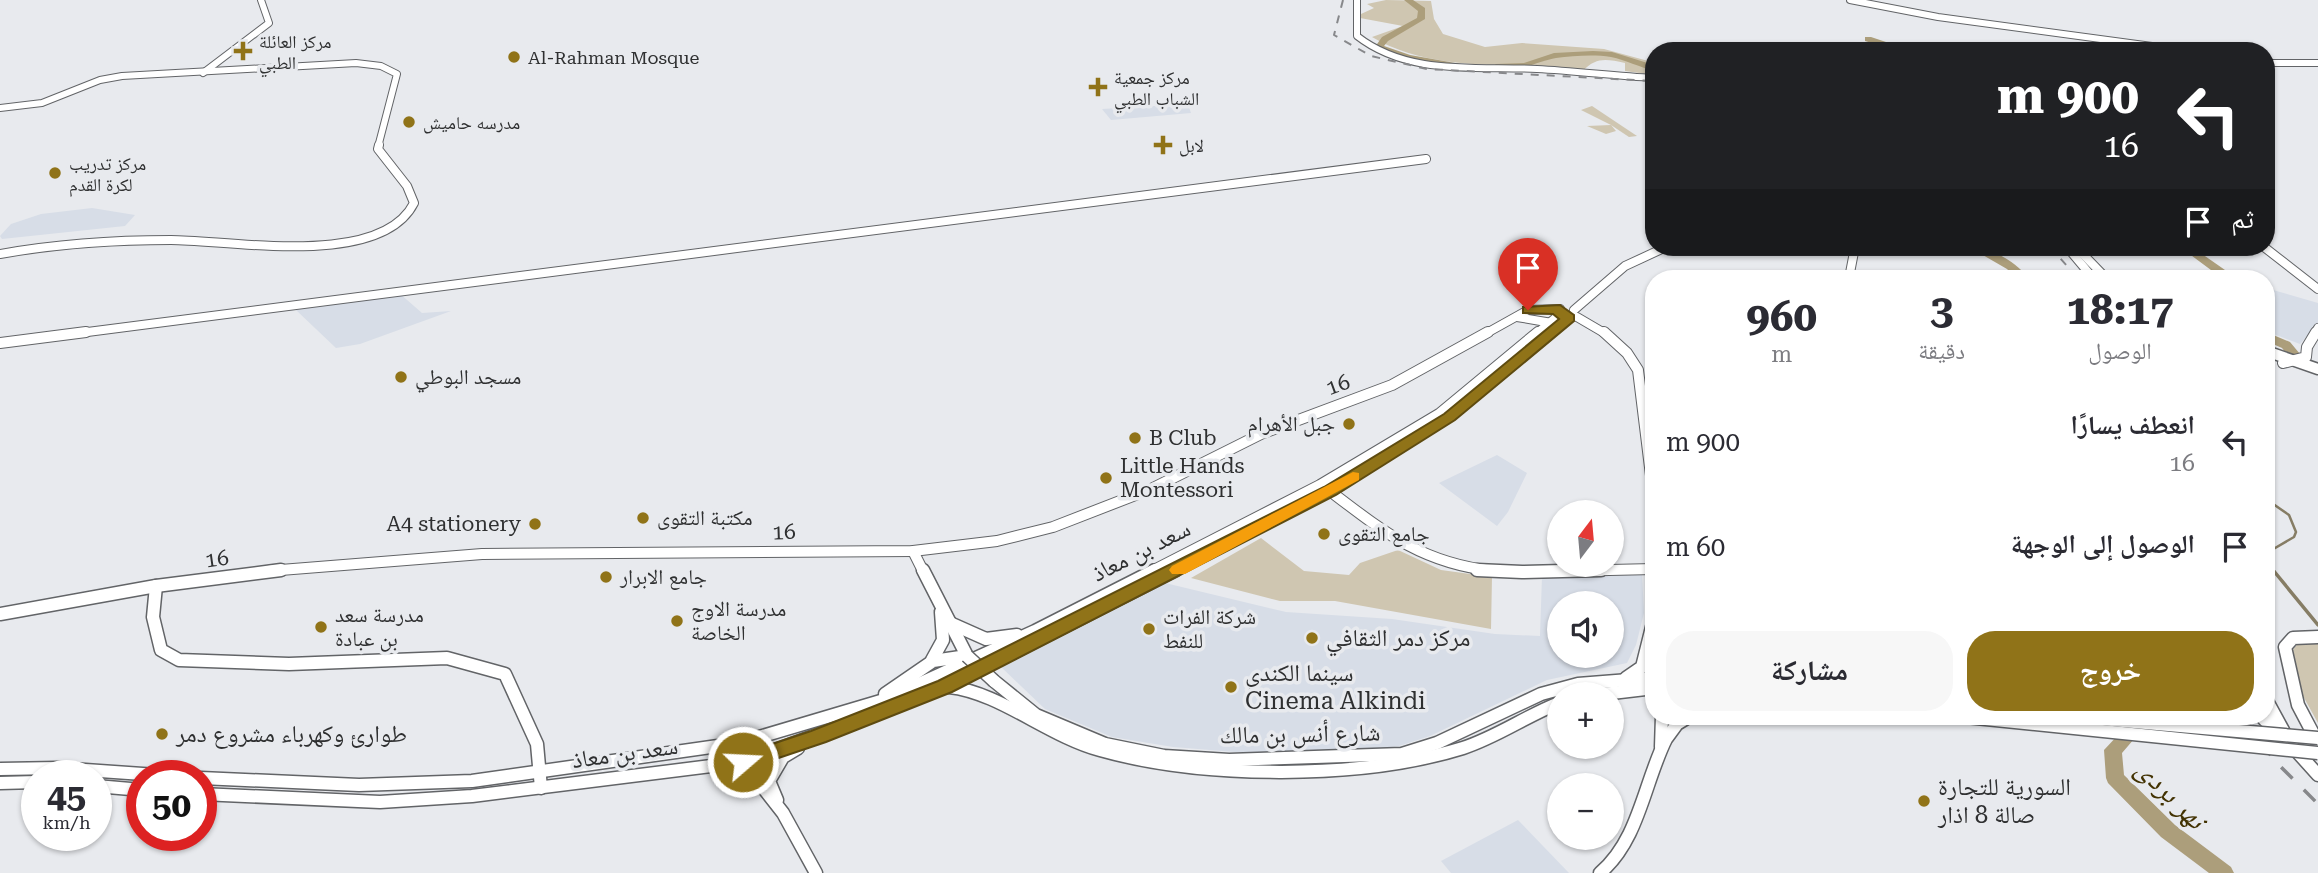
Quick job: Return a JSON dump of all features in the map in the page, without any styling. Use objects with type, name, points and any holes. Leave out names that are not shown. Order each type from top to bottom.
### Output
[{"type":"main road","points":[[1357,0],[1357,36],[1374,48],[1395,56],[1464,69],[1534,68],[1598,76],[1645,78]]},
{"type":"main road","points":[[0,108],[42,103],[108,78],[356,63],[390,69],[397,74],[399,82],[384,117],[378,149],[407,186],[413,208],[378,233],[325,245],[250,247],[167,240],[77,245],[0,254]]},
{"type":"main road","points":[[2075,256],[2087,270]]},
{"type":"main road","points":[[2085,256],[2098,270]]},
{"type":"main road","points":[[2275,357],[2318,372]]},
{"type":"street","points":[[203,73],[269,23],[261,0]]},
{"type":"street","points":[[1850,0],[1938,17],[2123,42]]},
{"type":"street","points":[[2275,63],[2318,63]]},
{"type":"street","points":[[1426,159],[0,341],[827,234],[1426,159]]},
{"type":"street","points":[[1565,315],[1625,266],[1647,256]]},
{"type":"street","points":[[2275,256],[2318,289]]},
{"type":"street","name":"16","points":[[0,614],[156,586],[300,567],[470,555],[738,554],[853,549],[913,551],[997,541],[1053,527],[1151,489],[1261,434],[1392,385],[1534,308],[1565,315]]},
{"type":"street","points":[[1521,315],[1565,315],[1596,325],[1617,343],[1638,370],[1645,427]]},
{"type":"street","name":"سعد بن معاذ","points":[[217,795],[380,802],[472,796],[743,762],[818,736],[945,687],[1330,491],[1449,417],[1565,315]]},
{"type":"street","name":"سعد بن معاذ","points":[[217,779],[359,785],[472,781],[739,743],[870,704],[1035,631],[1320,485],[1439,414],[1565,315]]},
{"type":"street","points":[[2286,361],[2306,357],[2307,348],[2318,328]]},
{"type":"street","points":[[1330,491],[1398,542],[1443,562],[1498,571],[1645,570]]},
{"type":"street","name":"شارع أنس بن مالك","points":[[913,551],[967,656],[994,681],[1036,715],[1105,744],[1164,756],[1229,760],[1402,754],[1437,743],[1541,694],[1578,684],[1625,679],[1645,682]]},
{"type":"street","points":[[156,586],[153,617],[161,650],[179,660],[289,664],[447,658],[505,674],[523,705],[543,772],[541,788]]},
{"type":"street","points":[[932,660],[943,640],[941,608]]},
{"type":"street","points":[[950,623],[986,639],[1035,631]]},
{"type":"street","points":[[2315,637],[2294,638],[2286,647],[2298,705],[2318,741]]},
{"type":"street","points":[[870,704],[932,660],[949,655],[967,656]]},
{"type":"street","points":[[1625,679],[1642,667],[1645,655]]},
{"type":"street","name":"شارع أنس بن مالك","points":[[1624,689],[1645,684]]},
{"type":"street","name":"شارع أنس بن مالك","points":[[945,687],[970,688],[1029,721],[1101,751],[1163,763],[1229,769],[1405,762],[1464,748],[1547,709]]},
{"type":"street","points":[[2275,716],[2291,745]]},
{"type":"street","points":[[1661,749],[1662,725]]},
{"type":"street","points":[[1600,873],[1620,854],[1661,749],[1675,725]]},
{"type":"street","points":[[2044,725],[2318,753]]},
{"type":"street","points":[[2166,725],[2318,741]]},
{"type":"street","points":[[2270,725],[2318,775]]},
{"type":"street","points":[[816,873],[782,813],[769,781],[783,757],[818,736]]},
{"type":"street","points":[[739,743],[743,762],[782,813]]},
{"type":"street","points":[[0,769],[57,768],[126,773]]},
{"type":"street","points":[[0,783],[21,782]]},
{"type":"shaded area","points":[[1386,0],[1431,1],[1434,19],[1443,34],[1485,47],[1522,43],[1604,49],[1645,60],[1645,74],[1625,71],[1625,63],[1607,60],[1592,63],[1583,71],[1475,64],[1421,57],[1372,37],[1403,26],[1360,18],[1361,14],[1374,8],[1367,4]]},
{"type":"shaded area","points":[[1188,104],[1191,113],[1111,120],[1102,109]]},
{"type":"shaded area","points":[[1592,106],[1637,136],[1629,137],[1581,110]]},
{"type":"shaded area","points":[[1611,125],[1616,131],[1606,134],[1587,126]]},
{"type":"shaded area","points":[[92,208],[135,215],[125,226],[2,239],[0,236],[11,224],[41,214]]},
{"type":"shaded area","points":[[2275,291],[2318,303],[2318,323],[2300,344],[2275,334]]},
{"type":"shaded area","points":[[399,293],[422,313],[451,311],[360,344],[336,348],[296,310]]},
{"type":"shaded area","points":[[1497,455],[1527,473],[1508,512],[1497,526],[1439,483]]},
{"type":"shaded area","points":[[1261,538],[1304,571],[1349,575],[1360,563],[1398,550],[1441,570],[1492,577],[1491,629],[1335,601],[1280,601],[1191,578]]},
{"type":"shaded area","points":[[1624,574],[1642,574],[1644,613],[1636,645],[1627,663],[1624,664],[1624,591],[1547,591],[1547,668],[1603,668],[1547,680],[1430,736],[1399,746],[1346,753],[1235,752],[1173,747],[1112,737],[1045,709],[999,665],[1161,582],[1286,612],[1392,619],[1495,634],[1540,636],[1542,576],[1624,578]]},
{"type":"shaded area","points":[[2318,641],[2318,723],[2303,696],[2293,650],[2298,643]]},
{"type":"shaded area","points":[[1518,820],[1569,873],[1451,873],[1441,861]]},
{"type":"waterway","points":[[1408,0],[1422,10],[1421,19],[1385,39],[1379,47],[1408,57],[1458,66]]},
{"type":"waterway","points":[[1868,39],[1878,42]]},
{"type":"waterway","points":[[1496,67],[1526,65],[1542,58],[1567,54],[1593,53],[1612,55],[1645,65]]},
{"type":"waterway","name":"نهر بردى","points":[[1991,256],[2014,270]]},
{"type":"waterway","points":[[2198,256],[2218,270]]},
{"type":"waterway","points":[[2275,340],[2286,345],[2294,354]]},
{"type":"waterway","points":[[2275,505],[2289,515],[2296,532],[2294,537],[2275,548]]},
{"type":"waterway","points":[[2275,572],[2318,625]]},
{"type":"waterway","name":"نهر بردى","points":[[2125,739],[2113,750],[2115,778],[2168,831],[2224,873]]},
{"type":"railway","points":[[1343,0],[1334,35],[1371,56],[1427,69],[1645,81]]},
{"type":"railway","points":[[2058,256],[2071,270]]},
{"type":"railway","points":[[2249,725],[2274,760],[2318,804]]},
{"type":"slow traffic","points":[[1178,570],[1353,477]]},
{"type":"place","name":"مركز العائلة الطبي","points":[[243,51]]},
{"type":"place","name":"Al-Rahman Mosque","points":[[514,57]]},
{"type":"place","name":"مركز جمعية الشباب الطبي","points":[[1098,87]]},
{"type":"place","name":"مدرسه حاميش","points":[[409,122]]},
{"type":"place","name":"لابل","points":[[1163,145]]},
{"type":"place","name":"مركز تدريب لكرة القدم","points":[[55,173]]},
{"type":"place","name":"مسجد البوطي","points":[[401,377]]},
{"type":"place","name":"جبل الأهرام","points":[[1349,424]]},
{"type":"place","name":"B Club","points":[[1135,438]]},
{"type":"place","name":"Little Hands Montessori","points":[[1106,478]]},
{"type":"place","name":"مكتبة التقوى","points":[[643,518]]},
{"type":"place","name":"A4 stationery","points":[[535,524]]},
{"type":"place","name":"جامع التقوى","points":[[1324,534]]},
{"type":"place","name":"جامع الابرار","points":[[606,577]]},
{"type":"place","name":"مدرسة الاوج الخاصة","points":[[677,621]]},
{"type":"place","name":"مدرسة سعد بن عبادة","points":[[321,627]]},
{"type":"place","name":"شركة الفرات للنفط","points":[[1149,629]]},
{"type":"place","name":"مركز دمر الثقافي","points":[[1312,638]]},
{"type":"place","name":"سينما الكندي Cinema Alkindi","points":[[1231,687]]},
{"type":"place","name":"طوارئ وكهرباء مشروع دمر","points":[[162,734]]},
{"type":"place","name":"السورية للتجارة صالة 8 اذار","points":[[1924,801]]},
{"type":"route","points":[[743,762],[945,687],[1330,491],[1449,417],[1569,318],[1563,317],[1560,309],[1528,310]]}]
